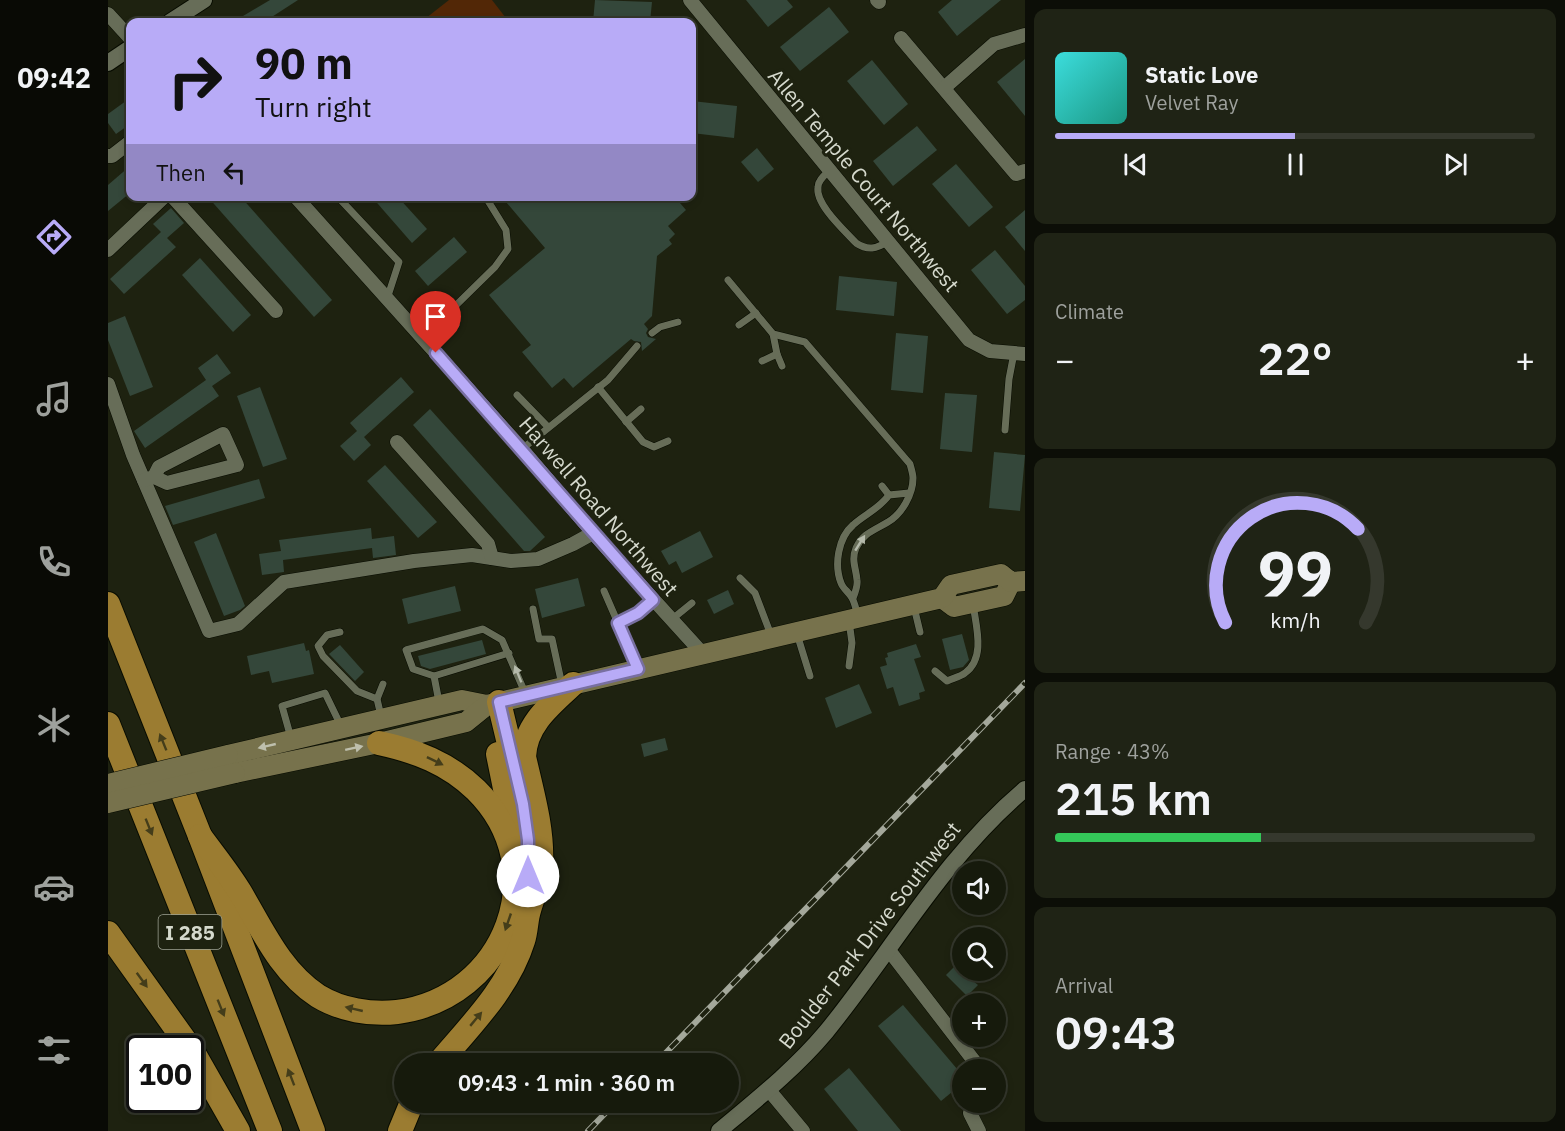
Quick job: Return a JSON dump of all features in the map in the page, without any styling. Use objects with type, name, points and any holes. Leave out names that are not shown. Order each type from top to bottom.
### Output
[{"type":"highway","name":"I 285","points":[[108,604],[313,1131]]},
{"type":"highway","points":[[447,1053],[505,982],[523,940],[541,866],[538,825],[524,757],[525,747],[532,729],[567,686]]},
{"type":"highway","points":[[200,836],[238,890],[272,947],[296,978],[327,1001],[370,1013],[407,1011],[429,1005],[466,983],[482,969],[495,952],[511,917],[515,876],[511,818],[493,703]]},
{"type":"highway","points":[[493,703],[516,771],[528,840],[529,912]]},
{"type":"highway","name":"I 285","points":[[109,727],[270,1131]]},
{"type":"highway","points":[[379,743],[426,756],[460,776],[477,790],[512,845]]},
{"type":"highway","points":[[108,933],[193,1052],[238,1131]]},
{"type":"highway","points":[[400,1131],[407,1113]]},
{"type":"main road","points":[[108,803],[231,764],[292,741],[342,728],[462,700],[493,703],[567,686],[797,632],[853,612],[942,598],[951,585],[982,578],[1001,574],[1018,582],[1004,596],[954,607],[942,598]]},
{"type":"main road","points":[[108,784],[379,743],[466,722],[493,703]]},
{"type":"street","points":[[176,18],[204,0]]},
{"type":"street","name":"Allen Temple Court Northwest","points":[[690,0],[969,340],[990,351],[1020,353]]},
{"type":"street","points":[[108,14],[126,34]]},
{"type":"street","points":[[944,88],[994,44],[1025,35]]},
{"type":"street","points":[[901,38],[1016,174],[1025,171]]},
{"type":"street","points":[[108,63],[126,51]]},
{"type":"street","points":[[108,156],[126,145]]},
{"type":"street","points":[[108,250],[160,201]]},
{"type":"street","points":[[177,201],[276,311]]},
{"type":"street","name":"Harwell Road Northwest","points":[[299,201],[703,654]]},
{"type":"street","points":[[108,384],[149,479],[208,631],[238,624],[284,582],[414,561],[472,555],[511,561],[538,559],[593,533]]},
{"type":"street","points":[[223,434],[237,465],[167,483],[149,479],[159,467],[223,434]]},
{"type":"street","points":[[397,442],[488,544],[492,558]]},
{"type":"street","name":"Boulder Park Drive Southwest","points":[[719,1131],[798,1062],[825,1032],[966,848],[980,831],[1025,789]]},
{"type":"street","points":[[888,949],[973,1059]]},
{"type":"street","points":[[768,1089],[803,1131]]},
{"type":"street","points":[[970,1113],[980,1131]]},
{"type":"lane","points":[[829,171],[820,180],[818,186],[822,204],[855,243],[874,249],[889,241]]},
{"type":"lane","points":[[342,201],[399,262],[387,299]]},
{"type":"lane","points":[[421,337],[495,267],[508,249],[506,230],[488,201]]},
{"type":"lane","points":[[728,280],[773,334],[782,366]]},
{"type":"lane","points":[[739,325],[756,313]]},
{"type":"lane","points":[[446,315],[456,325]]},
{"type":"lane","points":[[652,333],[660,327],[678,322]]},
{"type":"lane","points":[[773,334],[805,342],[910,464],[913,478],[906,504],[889,522],[874,528],[862,537],[855,549],[853,561],[858,582],[849,666]]},
{"type":"lane","points":[[522,449],[608,380],[637,346]]},
{"type":"lane","points":[[1005,430],[1009,379],[1020,353]]},
{"type":"lane","points":[[762,362],[777,354]]},
{"type":"lane","points":[[598,387],[643,442],[654,447],[668,441]]},
{"type":"lane","points":[[517,395],[548,427]]},
{"type":"lane","points":[[627,422],[641,409]]},
{"type":"lane","points":[[882,486],[889,495]]},
{"type":"lane","points":[[889,495],[909,493]]},
{"type":"lane","points":[[853,612],[839,576],[838,554],[844,535],[852,525],[882,506],[889,495]]},
{"type":"lane","points":[[740,578],[755,593],[771,638]]},
{"type":"lane","points":[[604,591],[638,669]]},
{"type":"lane","points":[[618,623],[638,613],[653,600]]},
{"type":"lane","points":[[671,620],[692,603]]},
{"type":"lane","points":[[935,671],[947,681],[964,674],[974,664],[978,645],[972,603]]},
{"type":"lane","points":[[913,604],[920,632]]},
{"type":"lane","points":[[533,609],[539,639],[552,639],[567,686]]},
{"type":"lane","points":[[509,653],[434,676],[413,669],[406,650],[483,629],[502,640],[509,653],[526,695]]},
{"type":"lane","points":[[340,632],[327,635],[318,646],[323,656],[357,691],[377,699]]},
{"type":"lane","points":[[797,632],[810,676]]},
{"type":"lane","points":[[434,676],[440,705]]},
{"type":"lane","points":[[382,719],[377,699],[383,684]]},
{"type":"lane","points":[[292,741],[282,705],[325,693],[342,728]]},
{"type":"shaded area","points":[[449,0],[492,0],[506,18],[426,18]]},
{"type":"building","points":[[270,0],[298,0],[270,18],[240,18]]},
{"type":"building","points":[[595,0],[652,2],[650,18],[593,18]]},
{"type":"building","points":[[746,0],[787,0],[793,7],[768,27]]},
{"type":"building","points":[[952,0],[1001,0],[957,36],[938,12]]},
{"type":"building","points":[[829,7],[849,32],[800,71],[780,47]]},
{"type":"building","points":[[1025,59],[1025,116],[997,82]]},
{"type":"building","points":[[872,60],[908,104],[884,125],[847,81]]},
{"type":"building","points":[[126,101],[126,127],[116,134],[108,123],[108,114]]},
{"type":"building","points":[[696,101],[737,106],[734,138],[696,133]]},
{"type":"building","points":[[917,126],[937,150],[893,186],[873,161]]},
{"type":"building","points":[[757,148],[774,169],[758,182],[741,162]]},
{"type":"building","points":[[956,164],[993,207],[969,227],[932,184]]},
{"type":"building","points":[[126,169],[126,196],[108,211],[108,185]]},
{"type":"building","points":[[211,201],[244,201],[332,300],[314,317]]},
{"type":"building","points":[[375,201],[402,201],[427,229],[412,243]]},
{"type":"building","points":[[505,201],[678,201],[686,210],[668,226],[675,234],[669,240],[672,244],[657,256],[652,316],[644,324],[648,329],[646,333],[648,337],[656,339],[642,351],[641,342],[631,339],[573,388],[564,378],[552,388],[522,352],[531,345],[489,295],[545,248]]},
{"type":"building","points":[[171,208],[184,223],[167,238],[176,247],[124,294],[110,279],[161,232],[153,224]]},
{"type":"building","points":[[1025,210],[1025,251],[1005,227]]},
{"type":"building","points":[[454,237],[467,252],[428,286],[415,271]]},
{"type":"building","points":[[995,250],[1025,286],[1025,300],[1007,314],[971,270]]},
{"type":"building","points":[[200,258],[251,315],[233,332],[182,275]]},
{"type":"building","points":[[839,276],[897,282],[894,316],[836,310]]},
{"type":"building","points":[[125,316],[153,387],[130,396],[108,340],[108,323]]},
{"type":"building","points":[[896,333],[928,336],[923,393],[891,390]]},
{"type":"building","points":[[217,354],[231,373],[212,386],[219,396],[145,448],[134,431],[206,380],[198,368]]},
{"type":"building","points":[[401,377],[414,392],[364,437],[371,445],[354,461],[340,446],[357,431],[350,423]]},
{"type":"building","points":[[260,387],[287,459],[263,467],[237,396]]},
{"type":"building","points":[[945,393],[977,395],[972,452],[940,449]]},
{"type":"building","points":[[430,409],[545,537],[530,551],[524,551],[413,425]]},
{"type":"building","points":[[994,452],[1025,455],[1020,511],[989,508]]},
{"type":"building","points":[[385,465],[437,522],[418,538],[367,481]]},
{"type":"building","points":[[259,479],[265,498],[173,525],[165,506]]},
{"type":"building","points":[[371,528],[372,539],[394,536],[396,555],[373,558],[372,548],[283,560],[284,572],[262,575],[259,554],[281,551],[279,540]]},
{"type":"building","points":[[700,531],[713,557],[682,573],[676,561],[669,565],[661,551]]},
{"type":"building","points":[[216,533],[245,606],[224,616],[194,542]]},
{"type":"building","points":[[578,578],[585,606],[542,618],[535,589]]},
{"type":"building","points":[[455,586],[461,611],[408,624],[402,599]]},
{"type":"building","points":[[728,590],[734,604],[714,614],[707,600]]},
{"type":"building","points":[[962,634],[969,660],[963,667],[950,670],[942,639]]},
{"type":"building","points":[[482,640],[486,654],[430,669],[421,666],[418,656]]},
{"type":"building","points":[[304,643],[306,651],[309,650],[314,674],[272,683],[269,671],[251,675],[247,656]]},
{"type":"building","points":[[916,644],[921,657],[914,659],[925,691],[919,693],[920,699],[899,706],[893,687],[887,689],[880,667],[887,665],[885,658],[888,657],[887,653]]},
{"type":"building","points":[[340,645],[364,672],[355,681],[329,654]]},
{"type":"building","points":[[859,684],[872,713],[836,728],[825,698]]},
{"type":"building","points":[[665,738],[668,750],[644,757],[641,744]]},
{"type":"building","points":[[952,969],[952,981],[946,975]]},
{"type":"building","points":[[952,981],[973,981],[978,985],[970,993],[964,993]]},
{"type":"building","points":[[903,1005],[952,1063],[952,1092],[941,1101],[878,1026]]},
{"type":"building","points":[[849,1068],[901,1131],[858,1131],[824,1089]]},
{"type":"railway","points":[[666,1053],[1025,683]]},
{"type":"railway","points":[[588,1131],[605,1113]]},
{"type":"route","points":[[436,353],[653,600],[638,613],[618,623],[638,669],[499,702],[523,804],[528,840],[528,876]]}]
